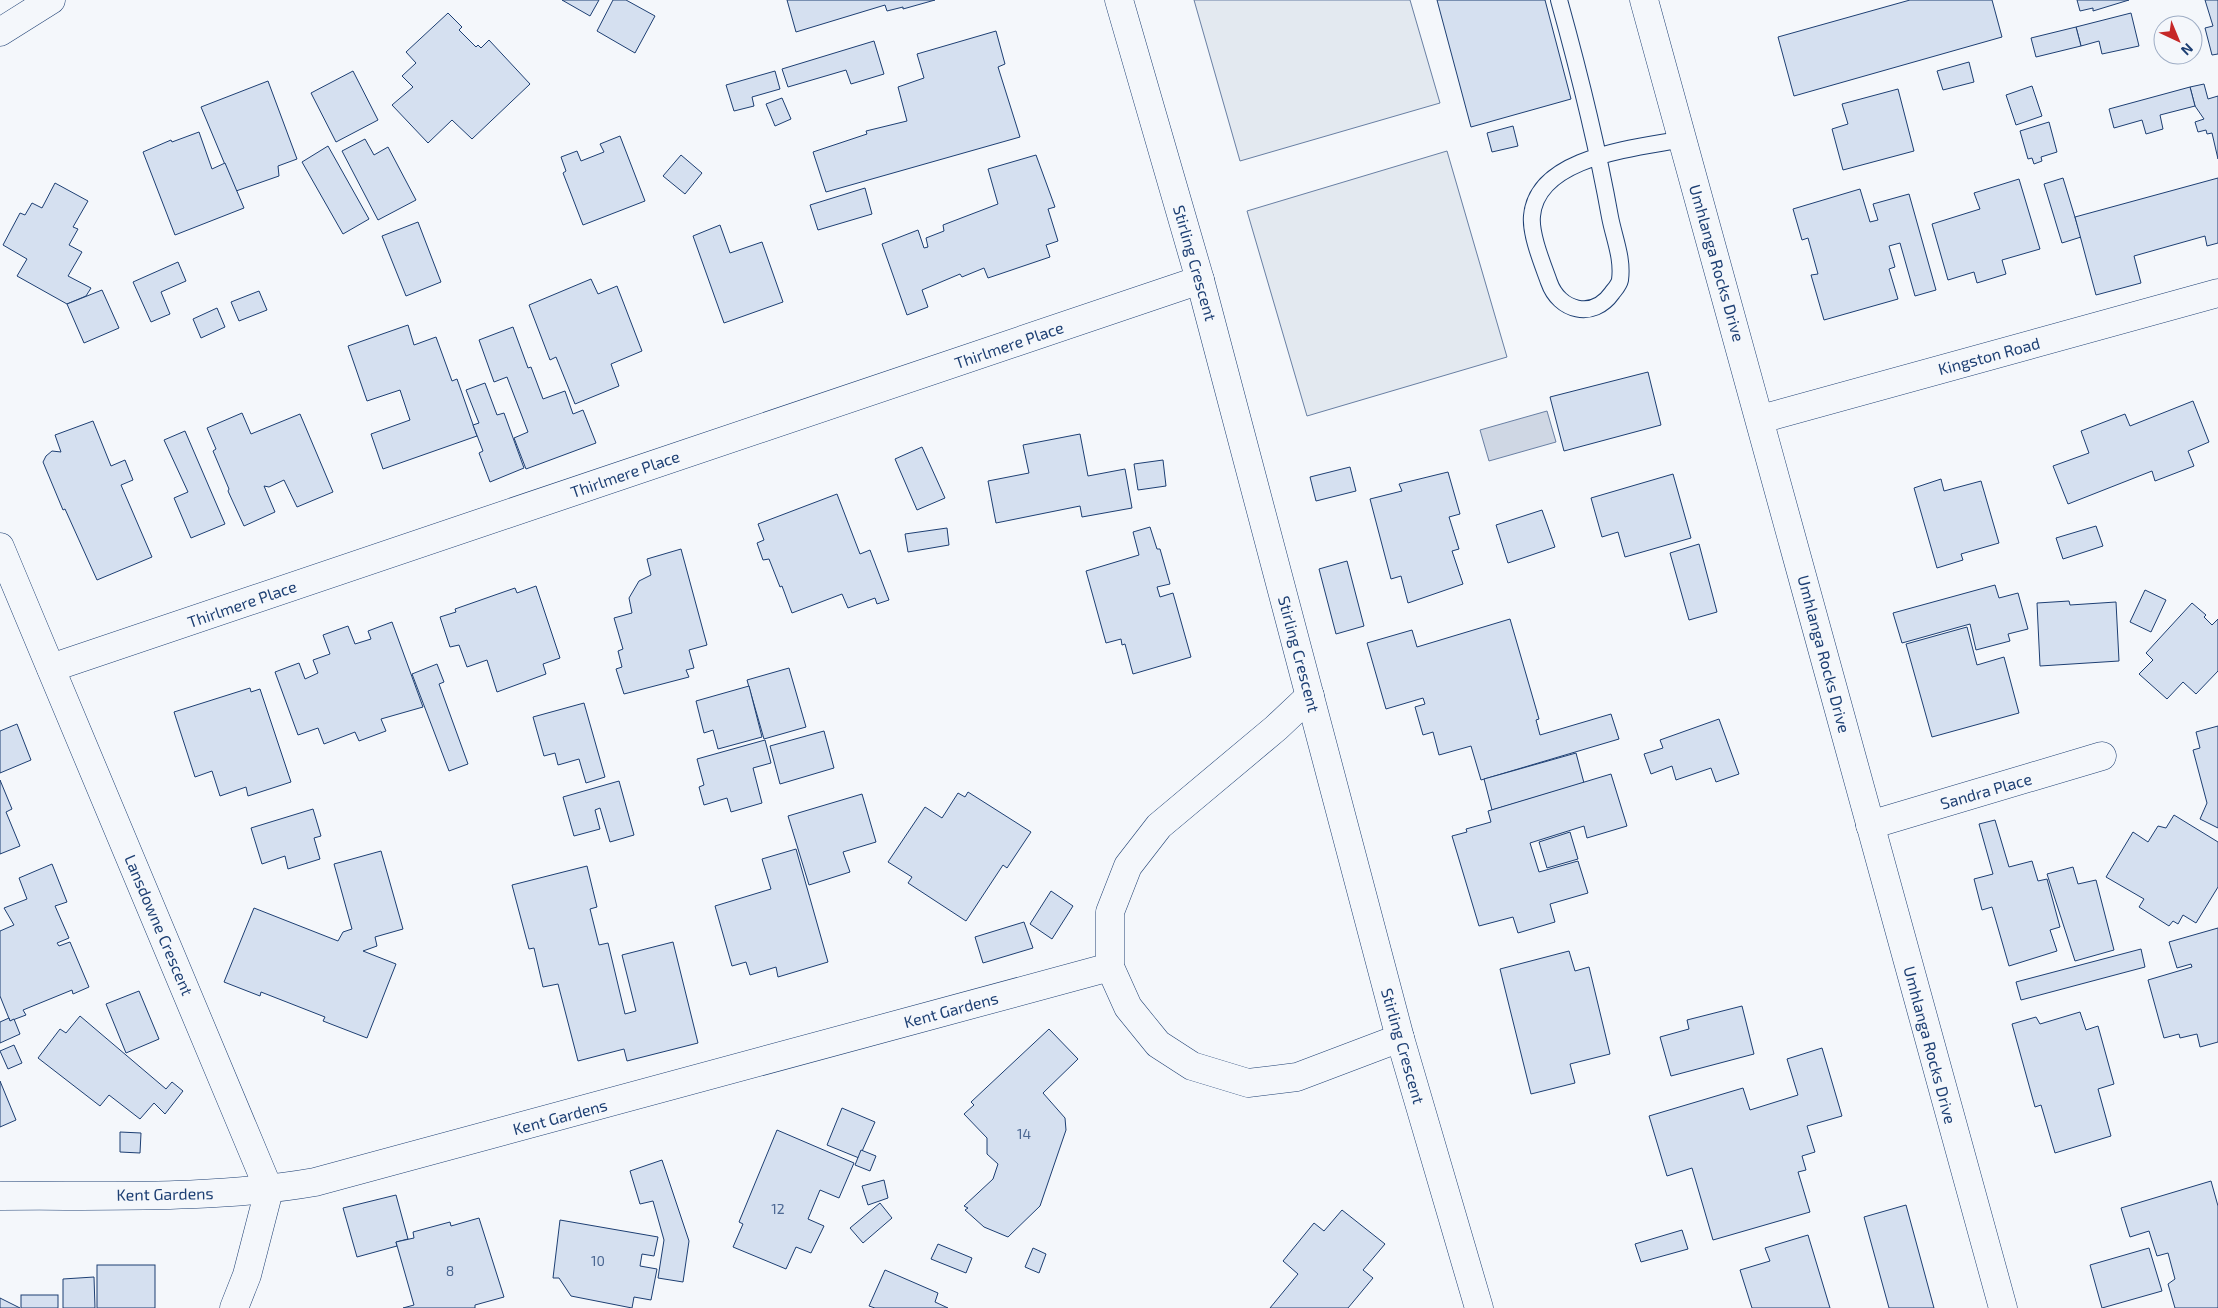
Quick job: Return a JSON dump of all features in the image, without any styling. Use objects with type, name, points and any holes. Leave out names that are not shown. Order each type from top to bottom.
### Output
[{"type":"street","points":[[0,32],[51,0]]},
{"type":"street","name":"Stirling Crescent","points":[[1119,0],[1200,280],[1400,1038],[1479,1308]]},
{"type":"street","name":"Umhlanga Rocks Drive","points":[[1644,0],[1761,420],[2003,1308]]},
{"type":"street","name":"Thirlmere Place","points":[[50,668],[1200,280]]},
{"type":"street","name":"Kingston Road","points":[[1761,420],[2218,293]]},
{"type":"street","name":"Lansdowne Crescent","points":[[0,547],[269,1190]]},
{"type":"street","points":[[1310,696],[1276,728],[1159,826],[1128,866],[1110,912],[1110,967],[1128,1007],[1158,1044],[1192,1066],[1248,1084],[1297,1077],[1400,1038]]},
{"type":"street","name":"Sandra Place","points":[[1870,825],[2102,756]]},
{"type":"street","name":"Kent Gardens","points":[[0,1196],[197,1195],[269,1190],[315,1182],[390,1164],[1110,967]]},
{"type":"street","points":[[234,1308],[247,1275],[269,1190]]},
{"type":"lane","points":[[1559,0],[1599,155],[1620,256],[1620,282],[1600,306],[1587,310],[1578,310],[1564,305],[1553,293],[1536,242],[1532,218],[1535,200],[1545,186],[1564,171],[1599,155],[1683,139]]},
{"type":"shaded area","points":[[1194,0],[1410,0],[1440,103],[1240,161]]},
{"type":"shaded area","points":[[1447,151],[1507,357],[1307,416],[1247,211]]},
{"type":"shaded area","points":[[1547,411],[1556,442],[1489,461],[1480,430]]},
{"type":"building","points":[[562,0],[599,0],[590,16]]},
{"type":"building","points":[[613,0],[626,0],[655,16],[635,53],[597,31]]},
{"type":"building","points":[[787,0],[935,0],[903,9],[903,7],[887,11],[885,5],[796,32]]},
{"type":"building","points":[[1437,0],[1545,0],[1571,99],[1471,127]]},
{"type":"building","points":[[1910,0],[1992,0],[2002,37],[1794,96],[1778,37]]},
{"type":"building","points":[[2077,0],[2129,0],[2093,11],[2093,8],[2080,11]]},
{"type":"building","points":[[2205,0],[2218,0],[2218,54],[2212,55],[2205,28],[2213,26]]},
{"type":"building","points":[[448,13],[462,27],[459,30],[476,47],[478,45],[481,48],[489,40],[530,84],[472,139],[452,120],[428,143],[392,105],[413,87],[402,76],[416,63],[406,52]]},
{"type":"building","points":[[2131,13],[2139,46],[2102,54],[2099,41],[2081,46],[2076,27]]},
{"type":"building","points":[[2076,27],[2081,46],[2036,57],[2031,38]]},
{"type":"building","points":[[996,31],[1005,64],[998,67],[1020,137],[826,192],[813,152],[867,134],[866,131],[907,121],[898,87],[924,78],[917,54]]},
{"type":"building","points":[[874,41],[884,74],[851,84],[846,70],[788,87],[782,69]]},
{"type":"building","points":[[1969,62],[1974,82],[1943,90],[1937,71]]},
{"type":"building","points":[[353,71],[378,120],[336,142],[311,93]]},
{"type":"building","points":[[775,71],[780,89],[752,97],[754,106],[734,111],[726,85]]},
{"type":"building","points":[[268,81],[297,159],[278,166],[279,176],[236,191],[201,107]]},
{"type":"building","points":[[2204,84],[2208,99],[2218,96],[2218,159],[2212,133],[2207,134],[2206,130],[2198,132],[2195,122],[2204,119],[2195,106],[2190,87]]},
{"type":"building","points":[[2032,86],[2042,116],[2016,125],[2006,95]]},
{"type":"building","points":[[2190,87],[2195,106],[2160,115],[2163,129],[2146,134],[2142,120],[2114,128],[2109,109]]},
{"type":"building","points":[[1898,89],[1914,151],[1843,170],[1832,129],[1848,124],[1842,104]]},
{"type":"building","points":[[782,98],[791,119],[775,126],[766,104]]},
{"type":"building","points":[[2049,122],[2057,152],[2041,157],[2042,161],[2034,164],[2032,158],[2028,159],[2020,131]]},
{"type":"building","points":[[1513,126],[1518,146],[1492,152],[1487,133]]},
{"type":"building","points":[[199,132],[212,169],[225,163],[244,208],[175,235],[143,152],[171,140],[172,142]]},
{"type":"building","points":[[620,136],[645,201],[583,225],[563,173],[566,171],[561,157],[577,151],[581,161],[604,152],[600,144]]},
{"type":"building","points":[[365,139],[374,155],[388,147],[416,200],[378,220],[342,151]]},
{"type":"building","points":[[328,146],[369,219],[343,234],[302,162]]},
{"type":"building","points":[[681,155],[702,173],[685,194],[663,176]]},
{"type":"building","points":[[1036,155],[1055,207],[1048,209],[1058,241],[1046,245],[1050,257],[988,278],[984,268],[962,277],[960,274],[922,290],[928,307],[907,315],[882,244],[918,230],[924,248],[928,247],[926,238],[944,231],[943,225],[998,204],[988,169]]},
{"type":"building","points":[[2063,178],[2081,237],[2062,243],[2044,184]]},
{"type":"building","points":[[2218,178],[2218,243],[2207,246],[2205,236],[2134,256],[2141,283],[2096,295],[2075,217]]},
{"type":"building","points":[[2019,179],[2040,249],[2002,260],[2006,274],[1977,283],[1974,272],[1948,280],[1932,224],[1980,209],[1974,193]]},
{"type":"building","points":[[55,183],[88,201],[73,227],[78,229],[69,245],[82,252],[68,276],[91,288],[86,296],[67,304],[17,276],[27,259],[3,245],[20,213],[25,215],[32,203],[42,208]]},
{"type":"building","points":[[865,188],[872,214],[818,230],[810,205]]},
{"type":"building","points":[[1860,189],[1870,222],[1878,220],[1873,204],[1909,194],[1936,290],[1915,296],[1900,243],[1889,246],[1895,267],[1889,269],[1898,299],[1824,320],[1811,275],[1818,274],[1808,238],[1802,240],[1793,209]]},
{"type":"building","points":[[418,222],[441,282],[406,296],[382,236]]},
{"type":"building","points":[[720,225],[730,253],[762,242],[783,302],[724,323],[693,236]]},
{"type":"building","points":[[178,262],[186,281],[161,292],[170,314],[151,322],[133,282]]},
{"type":"building","points":[[591,279],[598,294],[617,286],[642,351],[611,364],[619,386],[575,404],[556,357],[550,360],[529,305]]},
{"type":"building","points":[[102,290],[119,328],[84,343],[67,304]]},
{"type":"building","points":[[259,291],[267,310],[239,321],[231,302]]},
{"type":"building","points":[[217,308],[225,327],[201,338],[193,319]]},
{"type":"building","points":[[408,325],[414,345],[436,337],[452,381],[457,379],[477,436],[383,469],[371,434],[410,420],[400,390],[367,401],[348,346]]},
{"type":"building","points":[[513,327],[528,368],[531,367],[543,399],[565,391],[573,414],[583,410],[596,443],[526,469],[514,438],[528,432],[507,377],[494,382],[479,340]]},
{"type":"building","points":[[1648,372],[1661,425],[1564,451],[1550,397]]},
{"type":"building","points":[[485,383],[497,415],[504,413],[524,468],[490,482],[479,453],[483,451],[473,425],[479,423],[466,390]]},
{"type":"building","points":[[2193,401],[2209,442],[2188,451],[2194,466],[2155,481],[2152,471],[2068,504],[2053,466],[2089,453],[2081,431],[2125,414],[2130,426]]},
{"type":"building","points":[[242,413],[251,434],[300,414],[333,492],[297,507],[284,480],[269,487],[264,486],[275,512],[244,526],[228,491],[229,489],[213,451],[216,449],[207,428]]},
{"type":"building","points":[[93,421],[111,466],[125,460],[133,480],[121,485],[152,557],[97,580],[65,509],[63,510],[43,462],[52,451],[61,452],[55,435]]},
{"type":"building","points":[[185,431],[225,524],[191,538],[174,498],[188,492],[164,440]]},
{"type":"building","points":[[1080,434],[1088,476],[1125,469],[1132,508],[1082,517],[1080,506],[996,523],[988,481],[1029,473],[1023,445]]},
{"type":"building","points":[[922,447],[945,498],[917,510],[895,459]]},
{"type":"building","points":[[1163,460],[1166,486],[1138,490],[1134,464]]},
{"type":"building","points":[[1350,467],[1356,491],[1316,501],[1310,477]]},
{"type":"building","points":[[1448,472],[1460,514],[1449,517],[1459,549],[1452,551],[1463,584],[1408,603],[1401,576],[1391,579],[1370,499],[1402,491],[1399,484]]},
{"type":"building","points":[[1673,474],[1691,538],[1625,557],[1618,532],[1602,537],[1591,498]]},
{"type":"building","points":[[1941,479],[1944,491],[1981,481],[1999,543],[1961,554],[1963,560],[1937,568],[1914,488]]},
{"type":"building","points":[[837,494],[860,554],[870,550],[889,600],[877,604],[875,598],[848,608],[842,594],[792,613],[769,559],[763,560],[757,543],[764,540],[758,524]]},
{"type":"building","points":[[1542,510],[1555,547],[1508,563],[1496,525]]},
{"type":"building","points":[[2096,526],[2103,546],[2063,559],[2056,538]]},
{"type":"building","points":[[1150,527],[1157,549],[1160,549],[1170,584],[1157,587],[1160,597],[1173,593],[1191,657],[1133,674],[1125,644],[1122,645],[1121,639],[1106,643],[1086,571],[1139,555],[1133,532]]},
{"type":"building","points":[[947,528],[949,545],[908,552],[905,534]]},
{"type":"building","points":[[1699,544],[1717,612],[1689,620],[1670,553]]},
{"type":"building","points":[[681,549],[707,645],[689,650],[694,668],[686,670],[689,677],[624,694],[616,669],[622,667],[618,651],[623,649],[614,618],[632,613],[629,598],[639,581],[651,575],[647,559]]},
{"type":"building","points":[[1347,561],[1364,626],[1336,634],[1319,569]]},
{"type":"building","points":[[1995,585],[1999,598],[2018,593],[2028,629],[2008,634],[2010,641],[1976,650],[1970,624],[1902,643],[1893,613]]},
{"type":"building","points":[[536,586],[560,658],[543,664],[546,674],[497,692],[487,660],[467,667],[459,645],[450,647],[440,617],[456,612],[455,609],[515,588],[517,593]]},
{"type":"building","points":[[2145,590],[2166,600],[2151,632],[2130,622]]},
{"type":"building","points":[[2069,601],[2070,605],[2116,602],[2119,661],[2040,666],[2037,603]]},
{"type":"building","points":[[2192,603],[2206,615],[2204,617],[2212,625],[2218,619],[2218,671],[2196,694],[2183,682],[2167,699],[2139,674],[2153,660],[2146,653]]},
{"type":"building","points":[[1510,619],[1539,719],[1536,720],[1540,735],[1611,714],[1619,739],[1481,780],[1471,746],[1439,755],[1433,732],[1423,735],[1415,707],[1425,704],[1423,698],[1386,709],[1367,643],[1412,630],[1417,647]]},
{"type":"building","points":[[392,622],[423,707],[381,719],[386,731],[359,741],[355,732],[324,744],[318,728],[298,735],[275,672],[299,663],[305,679],[318,673],[313,660],[330,654],[323,635],[348,626],[355,644],[371,639],[368,631]]},
{"type":"building","points":[[1967,627],[1977,665],[2004,657],[2019,713],[1932,737],[1906,644]]},
{"type":"building","points":[[437,664],[444,682],[439,684],[468,764],[449,771],[412,674]]},
{"type":"building","points":[[789,668],[806,727],[764,739],[747,680]]},
{"type":"building","points":[[749,686],[762,737],[718,749],[713,730],[704,733],[696,701]]},
{"type":"building","points":[[250,688],[251,692],[260,689],[291,782],[248,796],[246,787],[220,796],[212,771],[195,777],[174,712]]},
{"type":"building","points":[[584,703],[605,777],[586,783],[579,759],[558,765],[555,753],[544,756],[533,717]]},
{"type":"building","points":[[1719,719],[1739,774],[1716,782],[1711,768],[1676,780],[1672,766],[1651,774],[1644,754],[1663,748],[1660,740]]},
{"type":"building","points":[[17,724],[31,760],[0,773],[0,731]]},
{"type":"building","points":[[2218,726],[2218,828],[2200,819],[2207,803],[2193,750],[2200,748],[2196,732]]},
{"type":"building","points":[[824,731],[834,768],[780,784],[770,746]]},
{"type":"building","points":[[765,740],[771,763],[753,768],[762,803],[731,812],[727,798],[704,805],[699,787],[704,785],[697,759]]},
{"type":"building","points":[[1576,753],[1584,783],[1492,810],[1484,779]]},
{"type":"building","points":[[1611,774],[1627,826],[1587,838],[1584,826],[1530,843],[1539,872],[1578,861],[1588,893],[1550,904],[1555,922],[1518,933],[1513,917],[1479,926],[1452,836],[1467,832],[1466,829],[1491,822],[1488,811]]},
{"type":"building","points":[[0,780],[12,809],[6,812],[20,846],[0,854]]},
{"type":"building","points":[[619,781],[634,835],[610,842],[600,808],[595,810],[600,829],[574,836],[563,797]]},
{"type":"building","points":[[968,792],[1031,832],[1007,868],[1003,865],[966,921],[908,883],[912,877],[888,862],[925,807],[942,818],[958,793],[965,797]]},
{"type":"building","points":[[862,794],[876,842],[843,852],[850,872],[809,885],[788,816]]},
{"type":"building","points":[[313,809],[321,836],[314,838],[320,859],[288,869],[285,856],[262,864],[251,828]]},
{"type":"building","points":[[2174,815],[2218,842],[2218,887],[2196,923],[2183,915],[2178,924],[2173,921],[2169,926],[2139,907],[2144,899],[2106,877],[2133,832],[2148,842],[2158,826],[2166,828]]},
{"type":"building","points":[[1995,820],[2009,867],[2032,861],[2038,881],[2047,879],[2060,927],[2050,930],[2057,951],[2009,966],[1992,907],[1982,910],[1974,879],[1993,874],[1979,824]]},
{"type":"building","points":[[1570,832],[1578,859],[1547,868],[1539,842]]},
{"type":"building","points":[[796,849],[828,962],[778,977],[776,967],[750,975],[746,962],[732,966],[715,906],[771,889],[762,859]]},
{"type":"building","points":[[381,851],[403,929],[375,937],[377,946],[363,951],[396,964],[367,1038],[323,1021],[325,1017],[261,992],[260,996],[224,982],[254,908],[338,941],[343,932],[352,929],[334,864]]},
{"type":"building","points":[[52,864],[67,902],[55,906],[69,938],[57,943],[59,946],[70,942],[89,987],[73,994],[72,990],[23,1010],[26,1015],[10,1021],[0,996],[0,931],[14,925],[4,908],[27,899],[19,878]]},
{"type":"building","points":[[587,866],[597,907],[590,909],[599,945],[608,943],[625,1014],[636,1011],[622,955],[673,942],[698,1043],[627,1061],[624,1049],[578,1061],[558,984],[543,987],[534,948],[529,949],[512,885]]},
{"type":"building","points":[[2073,867],[2078,884],[2096,880],[2114,950],[2075,961],[2047,874]]},
{"type":"building","points":[[1051,891],[1073,906],[1052,939],[1030,924]]},
{"type":"building","points":[[1024,922],[1033,948],[983,963],[975,937]]},
{"type":"building","points":[[2218,928],[2218,1042],[2200,1047],[2197,1034],[2180,1038],[2179,1034],[2164,1038],[2148,980],[2192,967],[2191,964],[2177,968],[2169,942]]},
{"type":"building","points":[[2141,949],[2145,967],[2021,1000],[2016,982]]},
{"type":"building","points":[[1569,951],[1575,971],[1589,967],[1610,1054],[1570,1064],[1575,1083],[1531,1094],[1500,969]]},
{"type":"building","points":[[139,991],[159,1039],[126,1053],[106,1004]]},
{"type":"building","points":[[1742,1006],[1754,1054],[1671,1076],[1660,1037],[1689,1029],[1687,1020]]},
{"type":"building","points":[[2080,1012],[2086,1030],[2098,1026],[2114,1084],[2098,1089],[2111,1136],[2055,1153],[2041,1105],[2035,1107],[2012,1024],[2036,1017],[2040,1024]]},
{"type":"building","points":[[80,1016],[166,1089],[172,1082],[183,1091],[165,1114],[154,1103],[140,1119],[109,1095],[100,1106],[38,1058],[60,1029],[66,1033]]},
{"type":"building","points":[[9,1018],[10,1021],[14,1019],[20,1034],[0,1043],[0,1022]]},
{"type":"building","points":[[1049,1029],[1078,1059],[1043,1093],[1065,1118],[1066,1130],[1040,1206],[1008,1237],[984,1227],[965,1210],[968,1208],[964,1206],[993,1179],[998,1164],[987,1154],[987,1138],[964,1114],[974,1105],[971,1102]]},
{"type":"building","points":[[14,1045],[22,1063],[8,1069],[0,1051]]},
{"type":"building","points":[[1822,1048],[1842,1116],[1807,1126],[1815,1152],[1802,1156],[1806,1170],[1798,1172],[1810,1212],[1713,1240],[1692,1168],[1667,1176],[1649,1116],[1743,1088],[1750,1110],[1798,1095],[1787,1059]]},
{"type":"building","points":[[0,1081],[16,1120],[0,1127]]},
{"type":"building","points":[[842,1108],[875,1122],[859,1158],[827,1145]]},
{"type":"building","points":[[777,1130],[854,1163],[839,1198],[820,1190],[808,1219],[824,1226],[811,1253],[796,1247],[786,1269],[733,1247],[743,1224],[739,1222]]},
{"type":"building","points":[[120,1132],[141,1133],[140,1153],[120,1152]]},
{"type":"building","points":[[861,1150],[876,1156],[870,1171],[855,1165]]},
{"type":"building","points":[[662,1160],[689,1241],[683,1282],[658,1278],[664,1240],[653,1201],[640,1204],[630,1171]]},
{"type":"building","points":[[884,1180],[888,1198],[868,1205],[862,1186]]},
{"type":"building","points":[[2211,1181],[2218,1206],[2218,1308],[2175,1308],[2168,1284],[2175,1279],[2168,1253],[2157,1256],[2149,1231],[2130,1237],[2121,1208]]},
{"type":"building","points":[[396,1195],[408,1239],[396,1242],[397,1246],[357,1257],[343,1208]]},
{"type":"building","points":[[880,1203],[892,1218],[863,1243],[850,1228]]},
{"type":"building","points":[[1906,1205],[1934,1308],[1889,1308],[1864,1217]]},
{"type":"building","points":[[1342,1210],[1385,1244],[1363,1270],[1373,1278],[1348,1308],[1270,1308],[1298,1274],[1283,1261],[1314,1223],[1324,1231]]},
{"type":"building","points":[[479,1218],[504,1297],[475,1305],[475,1308],[403,1308],[414,1305],[396,1242],[414,1238],[413,1232],[450,1222],[451,1226]]},
{"type":"building","points":[[560,1220],[658,1237],[654,1256],[642,1254],[640,1266],[657,1269],[651,1300],[634,1297],[632,1308],[571,1296],[559,1278],[553,1278]]},
{"type":"building","points":[[1682,1230],[1688,1249],[1641,1262],[1635,1244]]},
{"type":"building","points":[[1808,1235],[1830,1308],[1752,1308],[1740,1270],[1770,1261],[1765,1248]]},
{"type":"building","points":[[938,1244],[972,1258],[966,1273],[931,1259]]},
{"type":"building","points":[[1033,1248],[1046,1254],[1039,1273],[1025,1267]]},
{"type":"building","points":[[2149,1248],[2162,1291],[2102,1308],[2090,1265]]},
{"type":"building","points":[[97,1265],[155,1265],[155,1308],[97,1308]]},
{"type":"building","points":[[885,1270],[938,1293],[935,1302],[948,1308],[875,1308],[869,1306]]},
{"type":"building","points":[[94,1277],[95,1308],[63,1308],[63,1279]]},
{"type":"building","points":[[21,1295],[58,1295],[58,1308],[21,1308]]},
{"type":"building","points":[[0,1298],[20,1308],[0,1308]]}]
